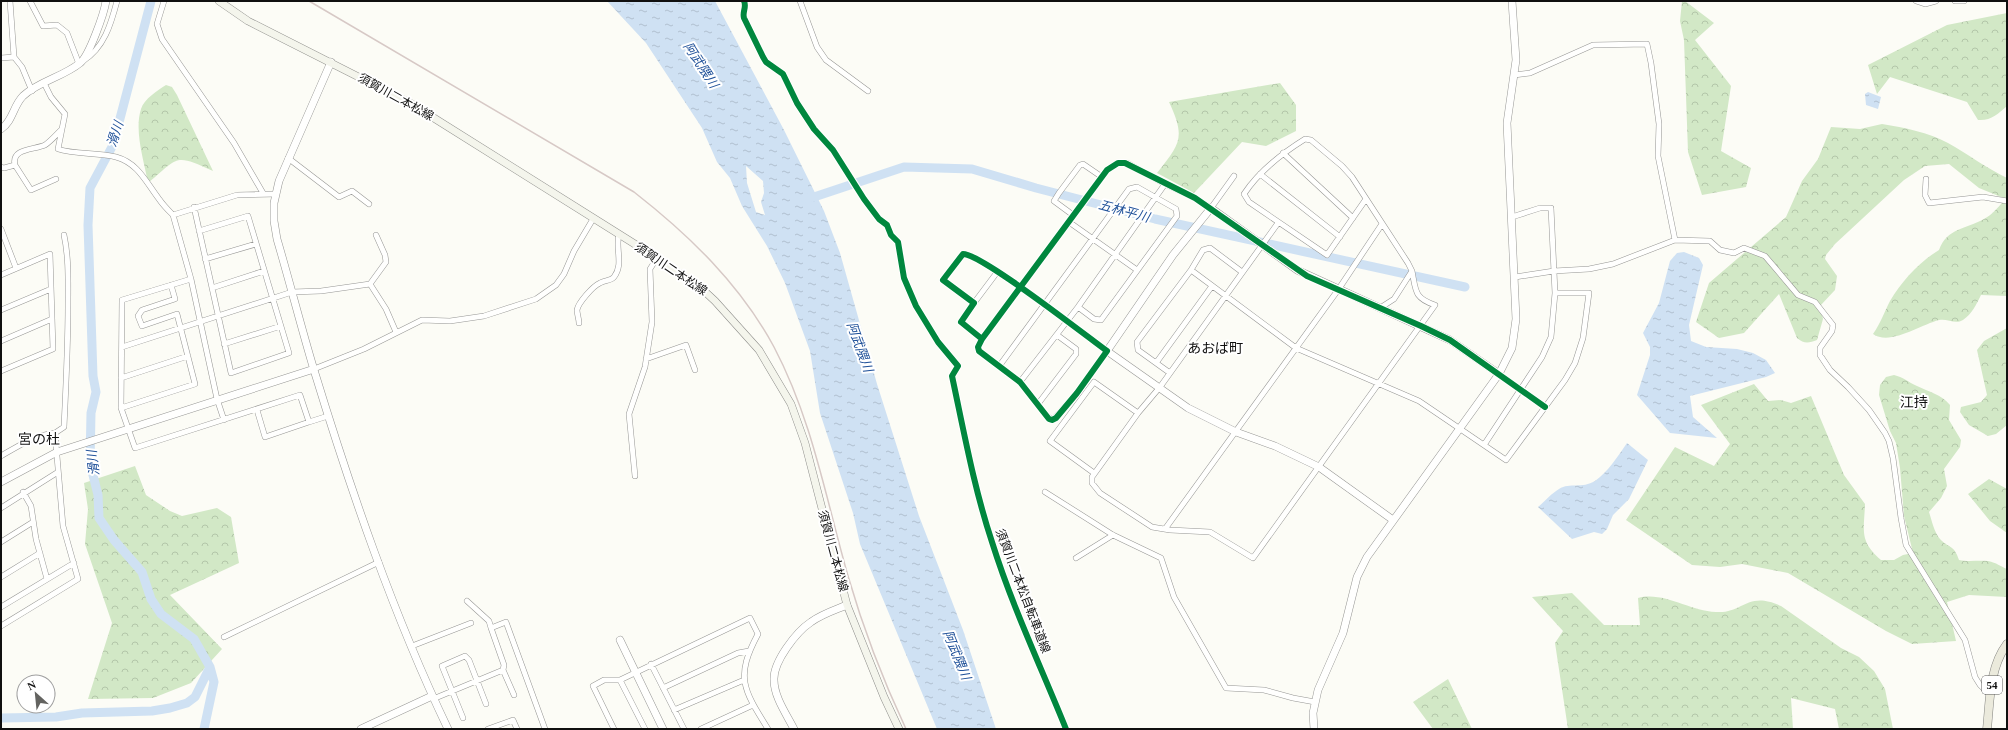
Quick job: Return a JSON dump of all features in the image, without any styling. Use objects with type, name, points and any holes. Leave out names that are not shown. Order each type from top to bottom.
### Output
[{"type":"main road","name":"須賀川二本松線","points":[[219,1],[248,21],[410,103],[657,258],[701,288],[715,301],[760,350],[791,404],[805,442],[847,605],[884,697],[899,729]]},
{"type":"main road","name":"54","points":[[1987,729],[1993,675],[2007,644]]},
{"type":"street","points":[[10,1],[14,56],[22,68],[32,91]]},
{"type":"street","points":[[30,1],[42,26],[57,25],[67,33],[80,63]]},
{"type":"street","points":[[80,63],[92,42],[105,8],[106,1]]},
{"type":"street","points":[[1,129],[9,123],[22,98],[44,83],[92,56],[107,33],[117,1]]},
{"type":"street","points":[[164,1],[157,24],[162,39],[234,143],[263,193]]},
{"type":"street","points":[[800,1],[817,47],[826,60],[868,91]]},
{"type":"street","points":[[1314,729],[1315,702],[1322,679],[1343,633],[1357,577],[1367,558],[1499,374],[1512,348],[1516,319],[1507,123],[1514,75],[1516,40],[1512,1]]},
{"type":"street","points":[[1916,1],[1925,4],[1936,1]]},
{"type":"street","points":[[1956,1],[1964,1]]},
{"type":"street","points":[[1514,75],[1530,73],[1592,44],[1647,44],[1659,124],[1658,156],[1675,240]]},
{"type":"street","points":[[1,58],[14,56]]},
{"type":"street","points":[[331,62],[288,158],[276,194],[274,221],[277,239],[328,416],[379,562],[433,697],[448,729]]},
{"type":"street","points":[[44,83],[51,96],[65,114],[58,149],[64,151],[112,156],[126,162],[136,168],[160,201],[173,215],[191,279],[217,399],[224,420]]},
{"type":"street","points":[[56,179],[31,190],[14,159],[16,155],[24,151],[43,146],[62,128]]},
{"type":"street","points":[[1278,222],[1160,387],[1138,413],[1094,473],[1092,483],[1100,493],[1152,528],[1210,532],[1253,558],[1435,305],[1424,301],[1416,293],[1412,271],[1382,224],[1366,199],[1348,171],[1310,140],[1305,139],[1269,164],[1244,196],[1278,222],[1327,255],[1366,199]]},
{"type":"street","points":[[1283,153],[1353,218]]},
{"type":"street","points":[[288,158],[339,197],[352,191],[368,204]]},
{"type":"street","points":[[1234,176],[1211,208],[1173,255],[1077,393],[1056,418],[1052,420],[1049,418],[1020,382],[978,349],[982,339],[1102,177],[1112,166],[1125,163],[1139,168],[1165,184],[1195,198],[1211,208],[1261,246],[1296,270],[1450,340],[1545,407]]},
{"type":"street","points":[[1073,215],[1054,201],[1059,193],[1083,164],[1102,177]]},
{"type":"street","points":[[1,167],[4,168],[16,165]]},
{"type":"street","points":[[1260,174],[1340,237]]},
{"type":"street","points":[[1926,179],[1925,196],[1927,202],[1931,204],[1983,196],[2007,201]]},
{"type":"street","points":[[1020,382],[1078,307],[1165,184]]},
{"type":"street","points":[[1000,365],[1129,189],[1136,187],[1176,209],[1177,216],[1101,320],[1094,319],[1078,307]]},
{"type":"street","points":[[173,215],[194,207],[237,195],[263,193],[276,194]]},
{"type":"street","points":[[194,207],[199,231],[205,259],[231,373],[289,353],[248,216],[199,231]]},
{"type":"street","points":[[1484,445],[1542,357],[1549,342],[1553,327],[1555,293],[1551,208],[1540,208],[1512,217]]},
{"type":"street","points":[[1,482],[57,452],[217,399],[314,369],[364,349],[422,320],[450,321],[484,316],[536,299],[556,285],[564,274],[574,251],[593,219]]},
{"type":"street","points":[[1070,222],[1137,270]]},
{"type":"street","points":[[1165,529],[1338,290],[1382,224]]},
{"type":"street","points":[[1,229],[3,239],[16,268]]},
{"type":"street","points":[[579,323],[577,309],[589,290],[601,282],[609,281],[614,277],[620,265],[617,241],[619,234]]},
{"type":"street","points":[[1,456],[17,446],[37,437],[56,433],[64,427],[67,375],[68,277],[64,235]]},
{"type":"street","points":[[122,347],[292,292],[321,291],[370,284],[386,262],[385,255],[376,235]]},
{"type":"street","points":[[1515,277],[1554,271],[1589,269],[1613,264],[1675,240],[1710,241],[1720,250],[1734,253],[1744,248],[1759,253],[1771,262],[1798,295],[1815,302],[1833,325],[1832,331],[1820,348],[1820,355],[1830,370],[1848,386],[1869,410],[1885,433],[1889,441],[1893,458],[1900,518],[1906,545],[1965,640],[1975,677],[1980,685],[1990,695]]},
{"type":"street","points":[[205,259],[256,244]]},
{"type":"street","points":[[1170,373],[1138,350],[1137,342],[1191,270],[1203,250],[1208,248],[1242,272]]},
{"type":"street","points":[[1,274],[50,254],[53,349],[1,371]]},
{"type":"street","points":[[974,303],[944,282],[943,278],[963,254],[970,254],[998,271],[1188,408],[1236,432],[1275,446],[1319,467],[1394,520]]},
{"type":"street","points":[[635,476],[629,414],[646,359],[652,322],[650,269],[657,258]]},
{"type":"street","points":[[1191,270],[1296,348],[1419,401],[1506,460],[1575,363],[1583,338],[1588,293],[1555,293]]},
{"type":"street","points":[[212,288],[264,271]]},
{"type":"street","points":[[982,339],[961,322],[998,271]]},
{"type":"street","points":[[1380,308],[1394,299],[1412,271]]},
{"type":"street","points":[[191,279],[122,300],[121,408],[135,448],[300,395],[309,422]]},
{"type":"street","points":[[370,284],[386,309],[396,332]]},
{"type":"street","points":[[121,408],[194,384],[182,328],[177,314],[142,326],[138,316],[142,310],[175,299],[171,285]]},
{"type":"street","points":[[1156,363],[1212,286]]},
{"type":"street","points":[[1,310],[51,289]]},
{"type":"street","points":[[1,341],[52,319]]},
{"type":"street","points":[[224,344],[281,326]]},
{"type":"street","points":[[1038,404],[1076,354],[1076,349],[1056,335]]},
{"type":"street","points":[[646,359],[686,345],[695,370]]},
{"type":"street","points":[[122,378],[188,356]]},
{"type":"street","points":[[1094,473],[1050,441],[1094,382],[1138,413]]},
{"type":"street","points":[[257,410],[264,437],[328,416]]},
{"type":"street","points":[[1,626],[78,579],[63,526],[56,433]]},
{"type":"street","points":[[1,508],[23,492],[58,472]]},
{"type":"street","points":[[23,492],[31,506],[33,522],[47,579]]},
{"type":"street","points":[[1045,492],[1113,536],[1135,547],[1151,552],[1163,561],[1174,597],[1226,688],[1264,690],[1315,702]]},
{"type":"street","points":[[1,542],[33,522]]},
{"type":"street","points":[[1076,558],[1113,536]]},
{"type":"street","points":[[1,577],[40,553]]},
{"type":"street","points":[[224,637],[379,562]]},
{"type":"street","points":[[1,607],[74,563]]},
{"type":"street","points":[[467,601],[489,621],[504,665],[504,670],[514,695]]},
{"type":"street","points":[[794,729],[775,690],[773,680],[775,667],[782,654],[810,622],[847,605]]},
{"type":"street","points":[[614,729],[593,686],[604,680],[620,680],[750,618],[758,634],[745,661],[744,680],[748,696],[767,729]]},
{"type":"street","points":[[491,628],[506,622],[545,729]]},
{"type":"street","points":[[412,646],[471,623]]},
{"type":"street","points":[[620,640],[663,729]]},
{"type":"street","points":[[663,688],[738,653],[749,651]]},
{"type":"street","points":[[463,718],[442,666],[465,656],[469,660],[486,704]]},
{"type":"street","points":[[651,664],[684,729]]},
{"type":"street","points":[[361,729],[433,697],[504,670]]},
{"type":"street","points":[[620,680],[645,729]]},
{"type":"street","points":[[674,710],[744,680]]},
{"type":"street","points":[[701,729],[753,705]]},
{"type":"street","points":[[488,729],[514,720],[517,729]]},
{"type":"green space","points":[[1682,1],[1685,1],[1714,23],[1695,40],[1731,86],[1721,151],[1751,168],[1746,187],[1702,195],[1688,152],[1684,40],[1680,21]]},
{"type":"green space","points":[[2007,13],[2007,106],[1994,116],[1983,120],[1978,120],[1967,102],[1890,77],[1877,94],[1868,65],[1947,25]]},
{"type":"green space","points":[[1280,83],[1296,105],[1296,131],[1266,146],[1242,142],[1194,193],[1157,173],[1171,155],[1178,140],[1178,124],[1169,102]]},
{"type":"green space","points":[[166,85],[172,87],[177,95],[213,171],[191,162],[178,160],[172,163],[148,183],[140,146],[139,118],[141,109],[145,102],[159,89]]},
{"type":"green space","points":[[1882,124],[1916,131],[1940,139],[2007,178],[2007,296],[1981,295],[1966,318],[1957,322],[1939,320],[1888,338],[1873,334],[1890,301],[1912,272],[1939,250],[1942,243],[1952,233],[1987,217],[2003,202],[2001,197],[1979,188],[1949,164],[1925,166],[1904,180],[1835,244],[1826,255],[1825,259],[1837,276],[1835,290],[1820,306],[1823,319],[1817,340],[1807,342],[1797,338],[1779,294],[1744,333],[1719,338],[1696,322],[1709,283],[1786,217],[1802,181],[1818,159],[1831,127],[1860,129]]},
{"type":"green space","points":[[2007,328],[2007,425],[1996,434],[1988,436],[1969,425],[1960,412],[1961,407],[1981,402],[1987,395],[1977,350],[1984,341]]},
{"type":"green space","points":[[1894,375],[1943,398],[1950,405],[1949,420],[1961,440],[1960,447],[1944,469],[1947,486],[1941,498],[1929,512],[1936,533],[1943,542],[1955,551],[1959,560],[1988,561],[2007,569],[2007,597],[1969,595],[1947,602],[1956,641],[1912,644],[1886,631],[1788,573],[1742,564],[1720,567],[1692,565],[1626,520],[1675,447],[1714,466],[1730,444],[1701,405],[1754,384],[1768,401],[1781,400],[1791,403],[1811,396],[1844,475],[1865,504],[1864,535],[1869,547],[1881,560],[1894,560],[1903,555],[1913,553],[1904,516],[1900,468],[1896,443],[1890,431],[1879,395],[1880,385],[1886,377]]},
{"type":"green space","points":[[135,466],[146,495],[170,511],[182,516],[217,508],[231,517],[239,563],[170,595],[222,649],[191,683],[153,698],[88,699],[112,623],[85,544],[88,509],[84,483]]},
{"type":"green space","points":[[1989,479],[2007,489],[2007,533],[1990,521],[1968,494]]},
{"type":"green space","points":[[1572,593],[1604,625],[1640,625],[1638,598],[1657,597],[1706,611],[1716,612],[1733,610],[1753,601],[1760,600],[1781,606],[1841,648],[1859,657],[1874,671],[1885,689],[1893,729],[1839,729],[1835,709],[1791,698],[1793,729],[1568,729],[1555,643],[1563,631],[1532,597]]},
{"type":"green space","points":[[1448,679],[1472,729],[1433,729],[1413,702]]},
{"type":"water","name":"阿武隈川","points":[[607,1],[715,1],[784,130],[824,211],[840,253],[877,384],[919,516],[963,630],[996,729],[937,729],[860,544],[853,513],[820,413],[810,351],[785,283],[767,246],[742,206],[730,178],[717,162],[702,128],[646,43]],"holes":[[[746,166],[763,181],[764,193],[761,202],[765,215],[756,212],[747,183]]]},
{"type":"water","points":[[1868,92],[1881,97],[1878,109],[1866,105],[1865,94]]},
{"type":"water","points":[[1684,252],[1699,258],[1703,265],[1689,325],[1691,341],[1706,347],[1737,349],[1753,353],[1766,360],[1775,373],[1766,377],[1690,396],[1693,417],[1717,438],[1670,433],[1637,395],[1650,355],[1650,347],[1643,333],[1659,303],[1670,261],[1677,253]]},
{"type":"water","points":[[1627,443],[1648,460],[1629,499],[1613,515],[1607,529],[1602,534],[1594,532],[1572,539],[1538,507],[1563,487],[1585,485],[1595,481],[1608,468]]},
{"type":"waterway","name":"滑川","points":[[151,1],[113,145],[90,188],[88,225],[93,376],[96,392],[91,413],[90,463],[98,495],[99,518],[114,540],[142,572],[151,599],[161,614],[194,639],[210,667],[214,682],[204,729]]},
{"type":"waterway","name":"五林平川","points":[[805,198],[814,197],[904,167],[972,169],[1036,188],[1155,219],[1465,287]]},
{"type":"waterway","name":"滑川","points":[[1,718],[56,717],[82,713],[152,711],[170,708],[187,703],[195,697],[210,667]]},
{"type":"railway","points":[[309,1],[634,192],[694,243],[746,302],[774,347],[798,402],[817,460],[860,615],[881,673],[906,729]]},
{"type":"cycle path","name":"須賀川二本松自転車道線","points":[[744,1],[744,18],[763,57],[766,62],[783,74],[797,103],[814,129],[833,150],[864,199],[879,219],[887,225],[891,235],[898,242],[904,278],[916,306],[938,342],[958,366],[952,376],[970,460],[986,522],[1008,590],[1066,729]]},
{"type":"cycle path","points":[[982,339],[961,322],[974,303],[943,280],[963,254],[974,258],[1011,280],[1034,296],[1057,313],[1107,351],[1077,393],[1056,418],[1052,420],[1049,419],[1020,382],[979,351],[978,347],[982,339],[1107,170],[1118,163],[1125,163],[1195,198],[1307,276],[1450,340],[1545,407]]},
{"type":"district","name":"あおば町","points":[[1215,348]]},
{"type":"district","name":"江持","points":[[1914,402]]},
{"type":"district","name":"宮の杜","points":[[39,439]]}]
